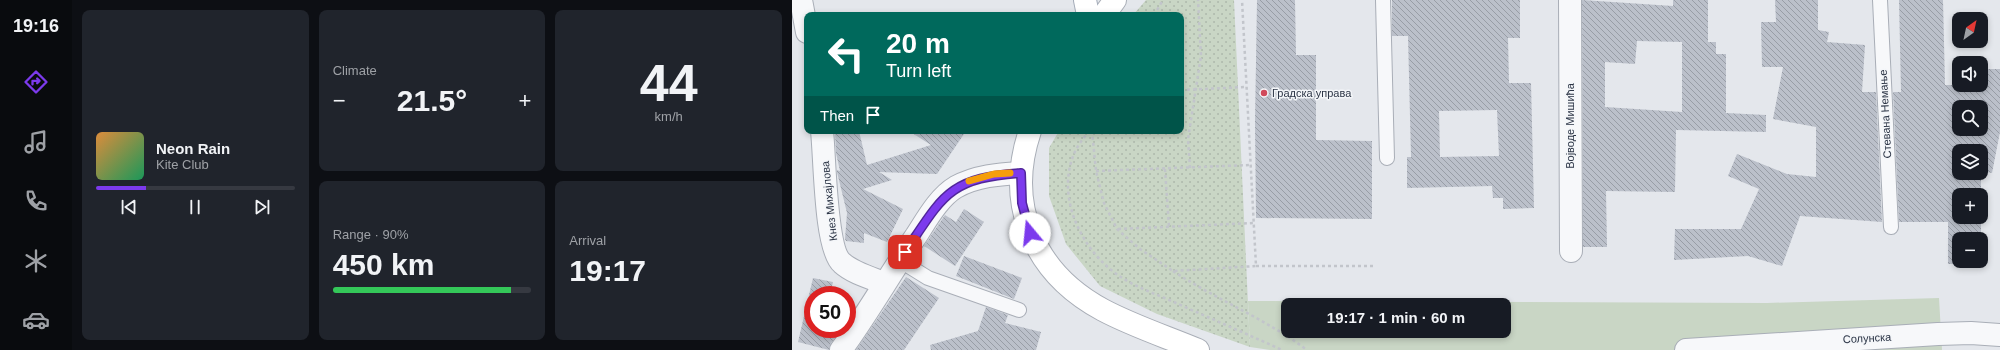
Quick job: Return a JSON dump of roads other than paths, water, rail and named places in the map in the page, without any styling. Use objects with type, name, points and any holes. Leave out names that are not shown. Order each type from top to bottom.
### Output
[{"type":"main road","points":[[1085,0],[1087,12]]},
{"type":"main road","points":[[1106,12],[1115,0]]},
{"type":"main road","points":[[1029,134],[1023,156],[1021,173],[1022,203],[1030,233],[1045,261],[1071,288],[1103,310],[1198,350]]},
{"type":"street","points":[[801,0],[804,16]]},
{"type":"street","name":"Војводе Мишића","points":[[1570,0],[1571,251]]},
{"type":"street","name":"Кнез Михајлова","points":[[822,134],[831,233],[837,258],[843,264],[884,284]]},
{"type":"street","points":[[841,350],[856,330],[884,284],[943,198],[956,187],[973,180],[994,174],[1021,173]]},
{"type":"street","name":"Солунска","points":[[1686,350],[1938,334],[1971,333],[2000,335]]},
{"type":"lane","points":[[1384,0],[1387,158]]},
{"type":"lane","name":"Стевана Немање","points":[[1880,0],[1891,227]]},
{"type":"lane","points":[[900,260],[928,278],[1019,310]]},
{"type":"place","name":"Градска управа","points":[[1264,93]]}]
